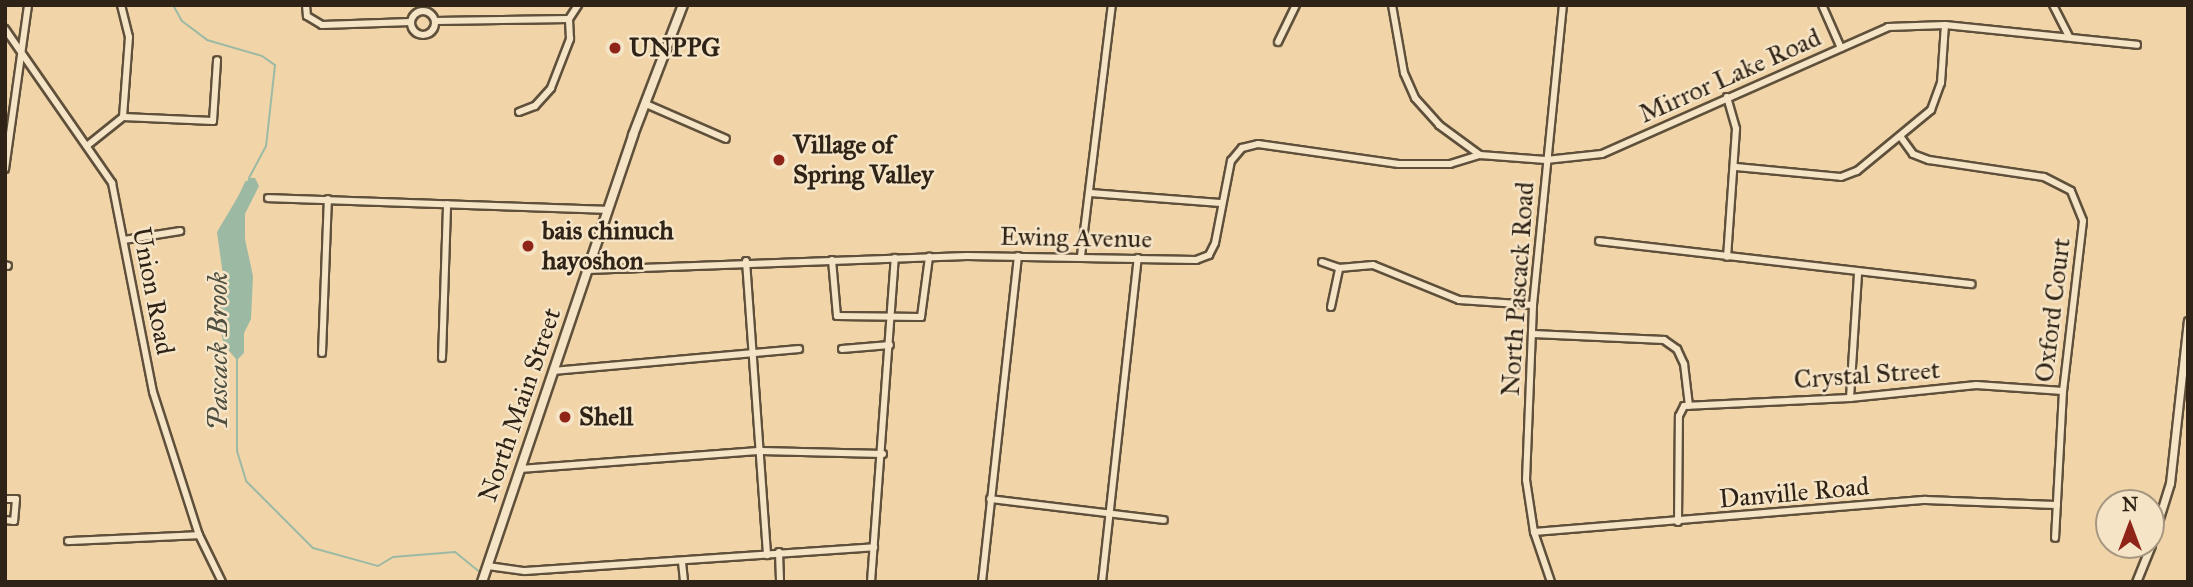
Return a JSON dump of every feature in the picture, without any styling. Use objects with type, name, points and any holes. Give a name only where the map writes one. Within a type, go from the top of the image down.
[{"type":"main road","name":"North Main Street","points":[[482,582],[587,270],[683,5]]},
{"type":"street","points":[[5,169],[24,57],[28,5]]},
{"type":"street","points":[[121,5],[128,45],[123,117]]},
{"type":"street","points":[[306,5],[307,16],[322,25],[411,22],[422,8],[430,13],[435,21]]},
{"type":"street","points":[[519,112],[535,106],[551,88],[570,39],[569,19],[578,5]]},
{"type":"street","points":[[1081,256],[1112,5]]},
{"type":"street","points":[[1278,41],[1296,5]]},
{"type":"street","points":[[1392,5],[1396,48],[1415,98],[1439,125],[1480,155]]},
{"type":"street","points":[[1546,160],[1563,5]]},
{"type":"street","points":[[1822,5],[1841,48]]},
{"type":"street","points":[[2053,5],[2069,37]]},
{"type":"street","points":[[435,21],[569,19]]},
{"type":"street","points":[[411,22],[415,32],[426,35],[435,21]]},
{"type":"street","points":[[1736,167],[1841,177],[1857,171],[1931,110],[1941,83],[1945,25]]},
{"type":"street","name":"Mirror Lake Road","points":[[1546,160],[1602,154],[1888,27],[1945,25],[2137,45]]},
{"type":"street","name":"Union Road","points":[[5,29],[112,183],[153,392],[199,535],[222,582]]},
{"type":"street","points":[[88,145],[123,117],[213,121],[217,60]]},
{"type":"street","points":[[1727,97],[1736,129],[1736,167],[1727,257]]},
{"type":"street","points":[[646,104],[726,139]]},
{"type":"street","name":"Oxford Court","points":[[1900,136],[1913,154],[1929,160],[2043,177],[2071,191],[2083,221],[2063,391],[2055,538]]},
{"type":"street","name":"Ewing Avenue","points":[[587,270],[746,261],[929,257],[1081,256],[1196,260],[1209,255],[1231,161],[1242,148],[1258,144],[1399,164],[1450,164],[1480,155]]},
{"type":"street","name":"North Pascack Road","points":[[1480,155],[1546,160],[1533,305],[1526,480],[1534,532],[1551,582]]},
{"type":"street","points":[[1090,193],[1221,203]]},
{"type":"street","points":[[268,198],[608,210]]},
{"type":"street","points":[[321,353],[328,199]]},
{"type":"street","points":[[442,358],[446,204]]},
{"type":"street","points":[[124,240],[180,231]]},
{"type":"street","points":[[1599,242],[1858,274],[1972,284]]},
{"type":"street","points":[[982,582],[1018,256]]},
{"type":"street","points":[[832,260],[837,316],[921,317],[929,257]]},
{"type":"street","points":[[871,582],[883,454],[895,258]]},
{"type":"street","points":[[1102,582],[1138,258]]},
{"type":"street","points":[[746,261],[767,555]]},
{"type":"street","points":[[1322,262],[1339,268],[1373,265],[1459,300],[1533,305]]},
{"type":"street","points":[[1331,307],[1339,268]]},
{"type":"street","points":[[1850,398],[1858,274]]},
{"type":"street","points":[[2165,499],[2170,483],[2188,321]]},
{"type":"street","points":[[1533,334],[1664,340],[1677,349],[1684,364],[1689,405],[1679,416],[1678,522]]},
{"type":"street","points":[[842,349],[890,345]]},
{"type":"street","points":[[553,371],[799,349]]},
{"type":"street","name":"Crystal Street","points":[[1689,405],[1850,398],[1976,385],[2063,391]]},
{"type":"street","points":[[520,469],[761,451],[883,454]]},
{"type":"street","points":[[5,499],[16,499],[14,521],[5,520]]},
{"type":"street","points":[[990,499],[1164,520]]},
{"type":"street","name":"Danville Road","points":[[1534,532],[1926,500],[2057,505]]},
{"type":"street","points":[[68,541],[199,535]]},
{"type":"street","points":[[487,569],[525,571],[874,547]]},
{"type":"street","points":[[779,552],[780,582]]},
{"type":"street","points":[[2136,582],[2145,559]]},
{"type":"street","points":[[682,562],[684,582]]},
{"type":"shaded area","points":[[249,178],[255,178],[259,186],[245,214],[245,239],[253,276],[251,319],[244,333],[244,353],[237,360],[224,345],[216,311],[225,290],[217,232]]},
{"type":"waterway","name":"Pascack Brook","points":[[173,5],[182,21],[207,40],[262,56],[275,65],[266,146],[249,178]]},
{"type":"waterway","name":"Pascack Brook","points":[[237,202],[246,182]]},
{"type":"waterway","name":"Pascack Brook","points":[[237,358],[237,451],[246,481],[313,548],[378,566],[393,557],[455,552],[481,573]]},
{"type":"place","name":"UNPPG","points":[[615,48]]},
{"type":"place","name":"Village of Spring Valley","points":[[779,160]]},
{"type":"place","name":"bais chinuch hayoshon","points":[[528,246]]},
{"type":"place","name":"Shell","points":[[565,417]]}]
